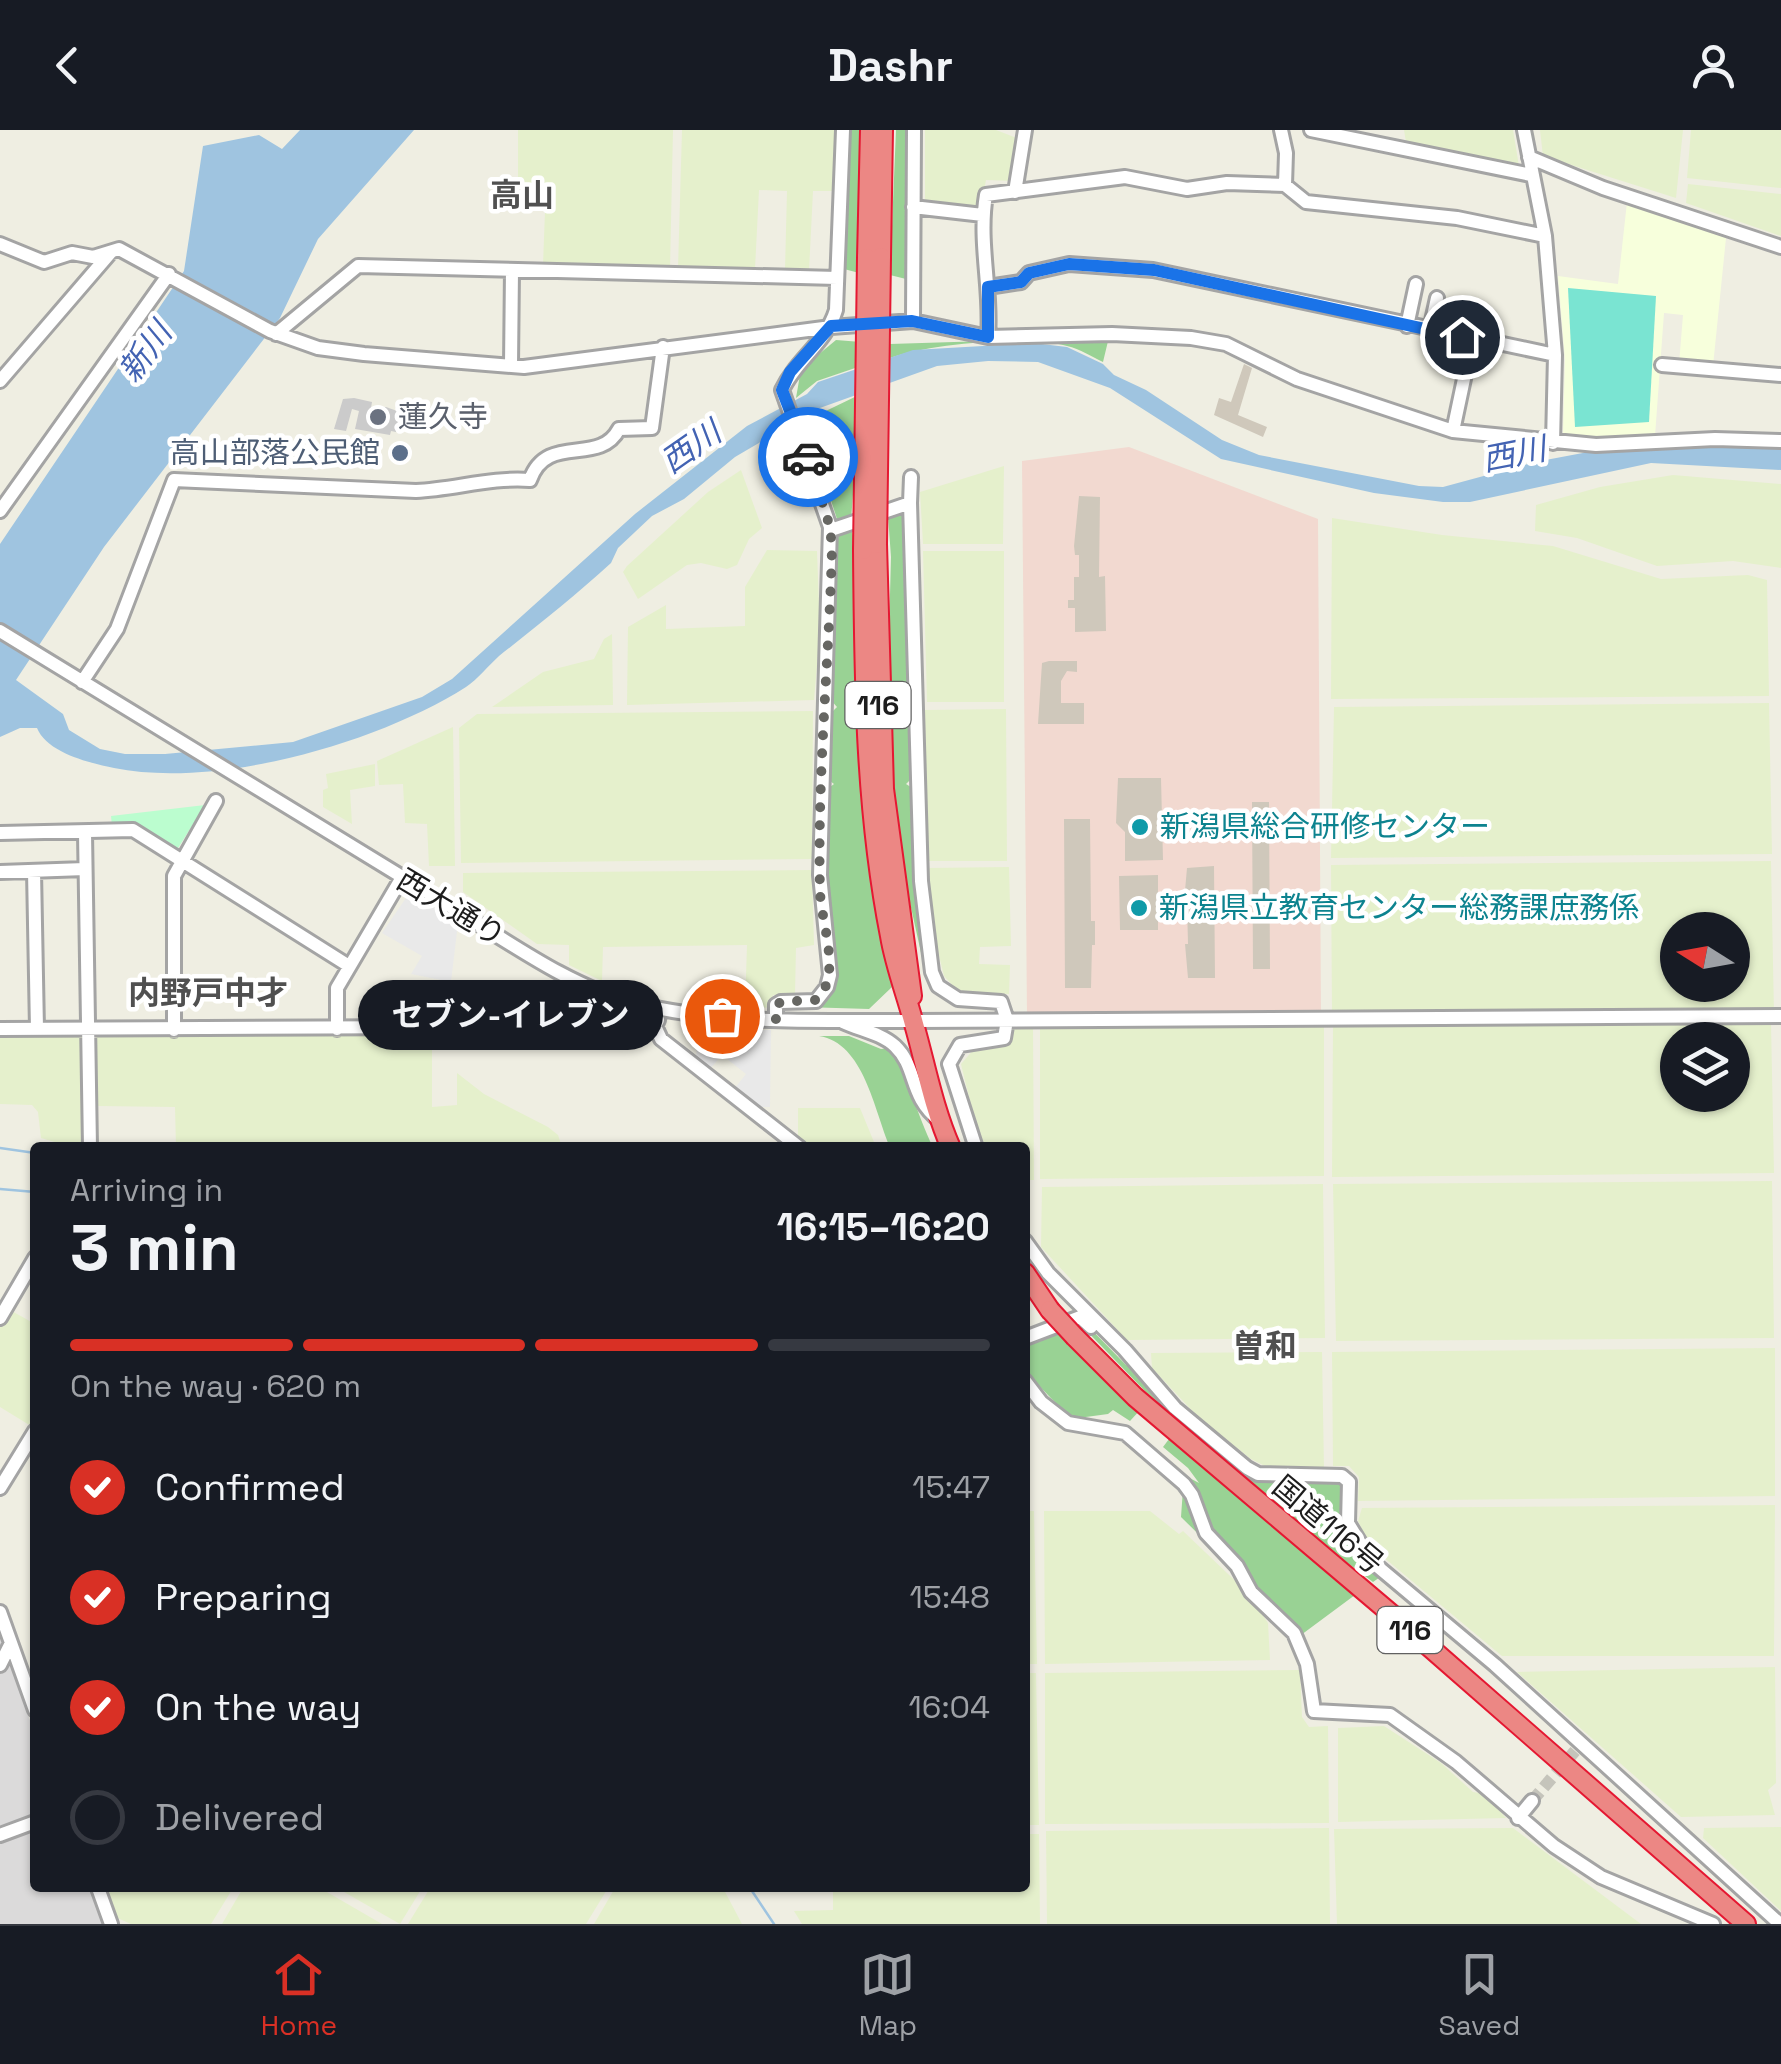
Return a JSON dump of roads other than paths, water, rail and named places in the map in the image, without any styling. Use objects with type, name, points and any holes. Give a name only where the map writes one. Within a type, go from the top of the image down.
[{"type":"highway","name":"116","points":[[870,130],[874,257],[870,547],[887,867],[914,1021],[949,1142]]},
{"type":"highway","name":"116","points":[[874,257],[884,130]]},
{"type":"highway","name":"国道116号","points":[[1030,1280],[1075,1337],[1150,1410],[1402,1623],[1746,1924]]},
{"type":"street","points":[[776,1019],[776,1005],[781,1002],[816,1000],[827,986],[830,974],[821,918],[820,864],[831,530],[782,390],[790,372],[831,326],[837,278],[843,130]]},
{"type":"street","points":[[912,321],[914,130]]},
{"type":"street","points":[[1015,192],[1024,130]]},
{"type":"street","points":[[1280,130],[1286,153],[1285,185]]},
{"type":"street","points":[[1311,130],[1531,175]]},
{"type":"street","points":[[1524,130],[1545,236],[1555,355],[1553,443]]},
{"type":"street","points":[[1529,157],[1603,188],[1781,248]]},
{"type":"street","points":[[988,337],[983,215],[986,196],[1125,176],[1187,188],[1226,183],[1285,185],[1306,202],[1457,218],[1545,236]]},
{"type":"street","points":[[913,207],[983,215]]},
{"type":"street","points":[[0,244],[44,262],[72,253],[93,257],[115,251],[168,274],[273,332],[318,348],[348,352],[541,366],[831,326],[912,321],[988,337],[1112,334],[1190,338],[1226,344],[1296,379],[1453,432],[1553,443],[1781,440]]},
{"type":"street","points":[[0,380],[115,251]]},
{"type":"street","points":[[988,287],[1021,282],[1029,273],[1069,264],[1154,270],[1555,355]]},
{"type":"street","points":[[273,332],[358,266],[837,278]]},
{"type":"street","points":[[510,366],[512,270]]},
{"type":"street","points":[[0,511],[168,274]]},
{"type":"street","points":[[1408,326],[1416,284]]},
{"type":"street","points":[[1430,330],[1437,298]]},
{"type":"street","points":[[82,682],[118,629],[174,480],[416,491],[453,489],[505,478],[530,480],[536,462],[546,456],[565,451],[578,453],[614,437],[618,428],[652,428],[664,348]]},
{"type":"street","points":[[1453,432],[1468,360]]},
{"type":"street","points":[[1662,366],[1781,375]]},
{"type":"street","points":[[911,477],[920,882],[932,972],[938,986],[958,999],[1001,1002],[1014,1020],[1004,1038],[960,1044],[949,1064],[974,1142]]},
{"type":"street","points":[[831,530],[910,503]]},
{"type":"street","name":"西大通り","points":[[0,631],[190,744],[402,879],[586,985],[630,1002],[663,1009],[776,1019],[914,1021],[1781,1016]]},
{"type":"street","points":[[174,1030],[174,876],[216,801]]},
{"type":"street","points":[[0,833],[132,830],[349,966]]},
{"type":"street","points":[[86,832],[90,1142]]},
{"type":"street","points":[[0,872],[85,869]]},
{"type":"street","points":[[34,872],[37,1028]]},
{"type":"street","points":[[337,1029],[336,988],[402,879]]},
{"type":"street","points":[[663,1009],[655,1026],[661,1039],[792,1142]]},
{"type":"street","points":[[839,1020],[880,1036],[897,1048],[918,1098],[940,1121]]},
{"type":"street","points":[[0,1029],[655,1026]]},
{"type":"street","points":[[1030,1248],[1048,1273],[1176,1408],[1247,1468],[1258,1474],[1342,1476],[1349,1482],[1348,1522],[1371,1561],[1780,1924]]},
{"type":"street","points":[[0,1318],[30,1267]]},
{"type":"street","points":[[1030,1336],[1080,1317],[1120,1355],[1125,1350]]},
{"type":"street","points":[[1030,1388],[1068,1423],[1125,1434],[1184,1484],[1206,1534],[1237,1566],[1251,1592],[1294,1633],[1307,1664],[1314,1711],[1390,1715],[1456,1762],[1518,1818],[1601,1877],[1713,1924]]},
{"type":"street","points":[[0,1488],[30,1438]]},
{"type":"street","points":[[0,1612],[30,1696]]},
{"type":"street","points":[[0,1665],[11,1643]]},
{"type":"street","points":[[1518,1818],[1532,1800]]},
{"type":"street","points":[[0,1835],[30,1824]]},
{"type":"street","points":[[99,1892],[111,1924]]},
{"type":"water","name":"新川","points":[[300,130],[414,130],[318,239],[280,318],[104,547],[16,680],[63,714],[69,730],[100,749],[125,754],[165,754],[293,742],[422,697],[452,679],[635,514],[747,426],[807,394],[818,382],[913,350],[1033,343],[1067,347],[1103,364],[1114,375],[1146,390],[1222,440],[1259,455],[1419,486],[1443,487],[1535,462],[1604,449],[1765,446],[1781,448],[1781,470],[1651,463],[1470,502],[1443,502],[1374,493],[1221,459],[1110,388],[1038,362],[937,366],[817,409],[735,457],[684,499],[652,516],[618,548],[611,563],[470,684],[388,726],[296,756],[200,772],[155,773],[93,763],[59,750],[37,728],[20,728],[0,737],[0,544],[184,271],[203,146],[259,135],[282,149]]},
{"type":"waterway","points":[[0,1148],[30,1152]]},
{"type":"waterway","points":[[0,1189],[30,1192]]},
{"type":"waterway","points":[[753,1892],[774,1924]]},
{"type":"tunnel","points":[[1532,1801],[1575,1751]]},
{"type":"place","name":"蓮久寺","points":[[378,417]]},
{"type":"place","name":"高山部落公民館","points":[[400,453]]},
{"type":"place","name":"新潟県総合研修センター","points":[[1140,827]]},
{"type":"place","name":"新潟県立教育センター総務課庶務係","points":[[1139,908]]},
{"type":"place","name":"セブン-イレブン","points":[[722,1016]]},
{"type":"district","name":"高山","points":[[522,195]]},
{"type":"district","name":"内野戸中才","points":[[208,993]]},
{"type":"district","name":"曽和","points":[[1265,1346]]},
{"type":"water label","name":"西川","points":[[691,447]]},
{"type":"water label","name":"西川","points":[[1514,454]]}]
